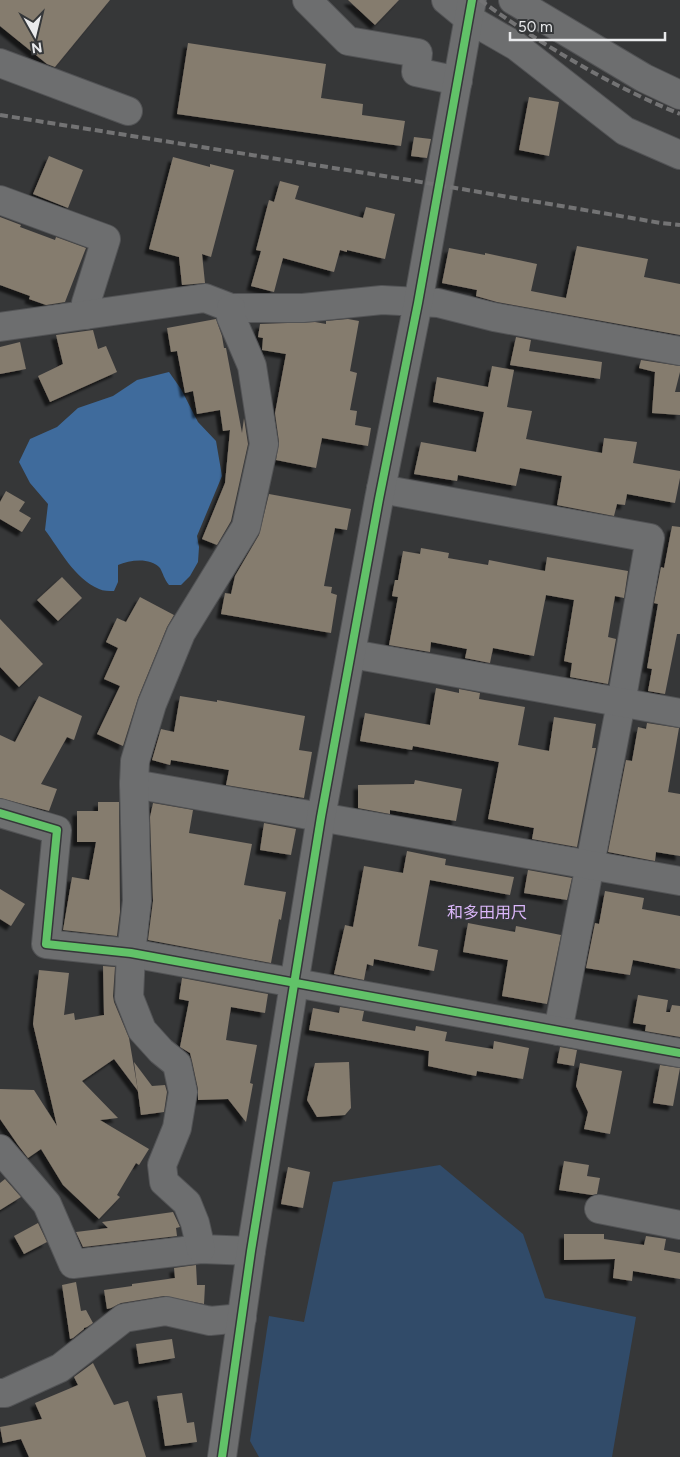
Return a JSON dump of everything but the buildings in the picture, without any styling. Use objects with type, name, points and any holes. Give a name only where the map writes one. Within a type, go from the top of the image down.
[{"type":"street","points":[[307,0],[348,41],[418,53],[416,72],[458,81]]},
{"type":"street","points":[[446,0],[471,10],[625,131],[680,155]]},
{"type":"street","points":[[513,0],[644,78],[680,95]]},
{"type":"street","points":[[222,1457],[251,1251],[321,817],[471,10]]},
{"type":"street","points":[[0,63],[128,111]]},
{"type":"street","points":[[0,200],[106,239],[86,302],[85,315]]},
{"type":"street","points":[[0,327],[205,298],[231,308],[303,308],[382,300],[438,303],[494,317],[680,351]]},
{"type":"street","points":[[202,1249],[187,1203],[164,1182],[162,1165],[177,1128],[183,1092],[177,1064],[160,1051],[142,1030],[129,996],[131,953],[137,901],[134,784],[135,761],[152,704],[180,633],[246,527],[264,444],[252,366],[231,317],[231,308]]},
{"type":"street","points":[[381,489],[650,538],[621,703],[558,1031]]},
{"type":"street","points":[[352,654],[680,713]]},
{"type":"street","points":[[134,784],[590,864],[680,882]]},
{"type":"street","points":[[0,813],[57,830],[46,944],[131,953],[680,1053]]},
{"type":"street","points":[[0,1149],[47,1204],[74,1264],[202,1249],[251,1251]]},
{"type":"street","points":[[599,1208],[680,1225]]},
{"type":"street","points":[[0,1393],[5,1393],[60,1368],[124,1318],[166,1311],[210,1321],[242,1318]]},
{"type":"shaded area","points":[[169,372],[181,389],[198,422],[216,441],[222,476],[197,536],[199,547],[198,562],[190,576],[181,585],[169,585],[160,568],[151,562],[140,560],[123,563],[118,565],[118,582],[114,591],[101,590],[90,584],[75,571],[45,530],[48,504],[30,483],[19,462],[30,439],[57,427],[78,408],[113,396],[137,380]]},
{"type":"shaded area","points":[[440,1165],[523,1234],[545,1298],[636,1317],[612,1457],[259,1457],[250,1441],[269,1316],[304,1322],[333,1182]]},
{"type":"railway","points":[[480,0],[527,33],[577,63],[654,103],[680,114]]},
{"type":"railway","points":[[0,115],[680,225]]},
{"type":"cycle path","points":[[222,1457],[251,1251],[321,817],[379,499],[418,303],[472,0]]},
{"type":"cycle path","points":[[0,813],[57,830],[46,944],[131,953],[680,1053]]},
{"type":"district","name":"和多田用尺","points":[[487,912]]}]
